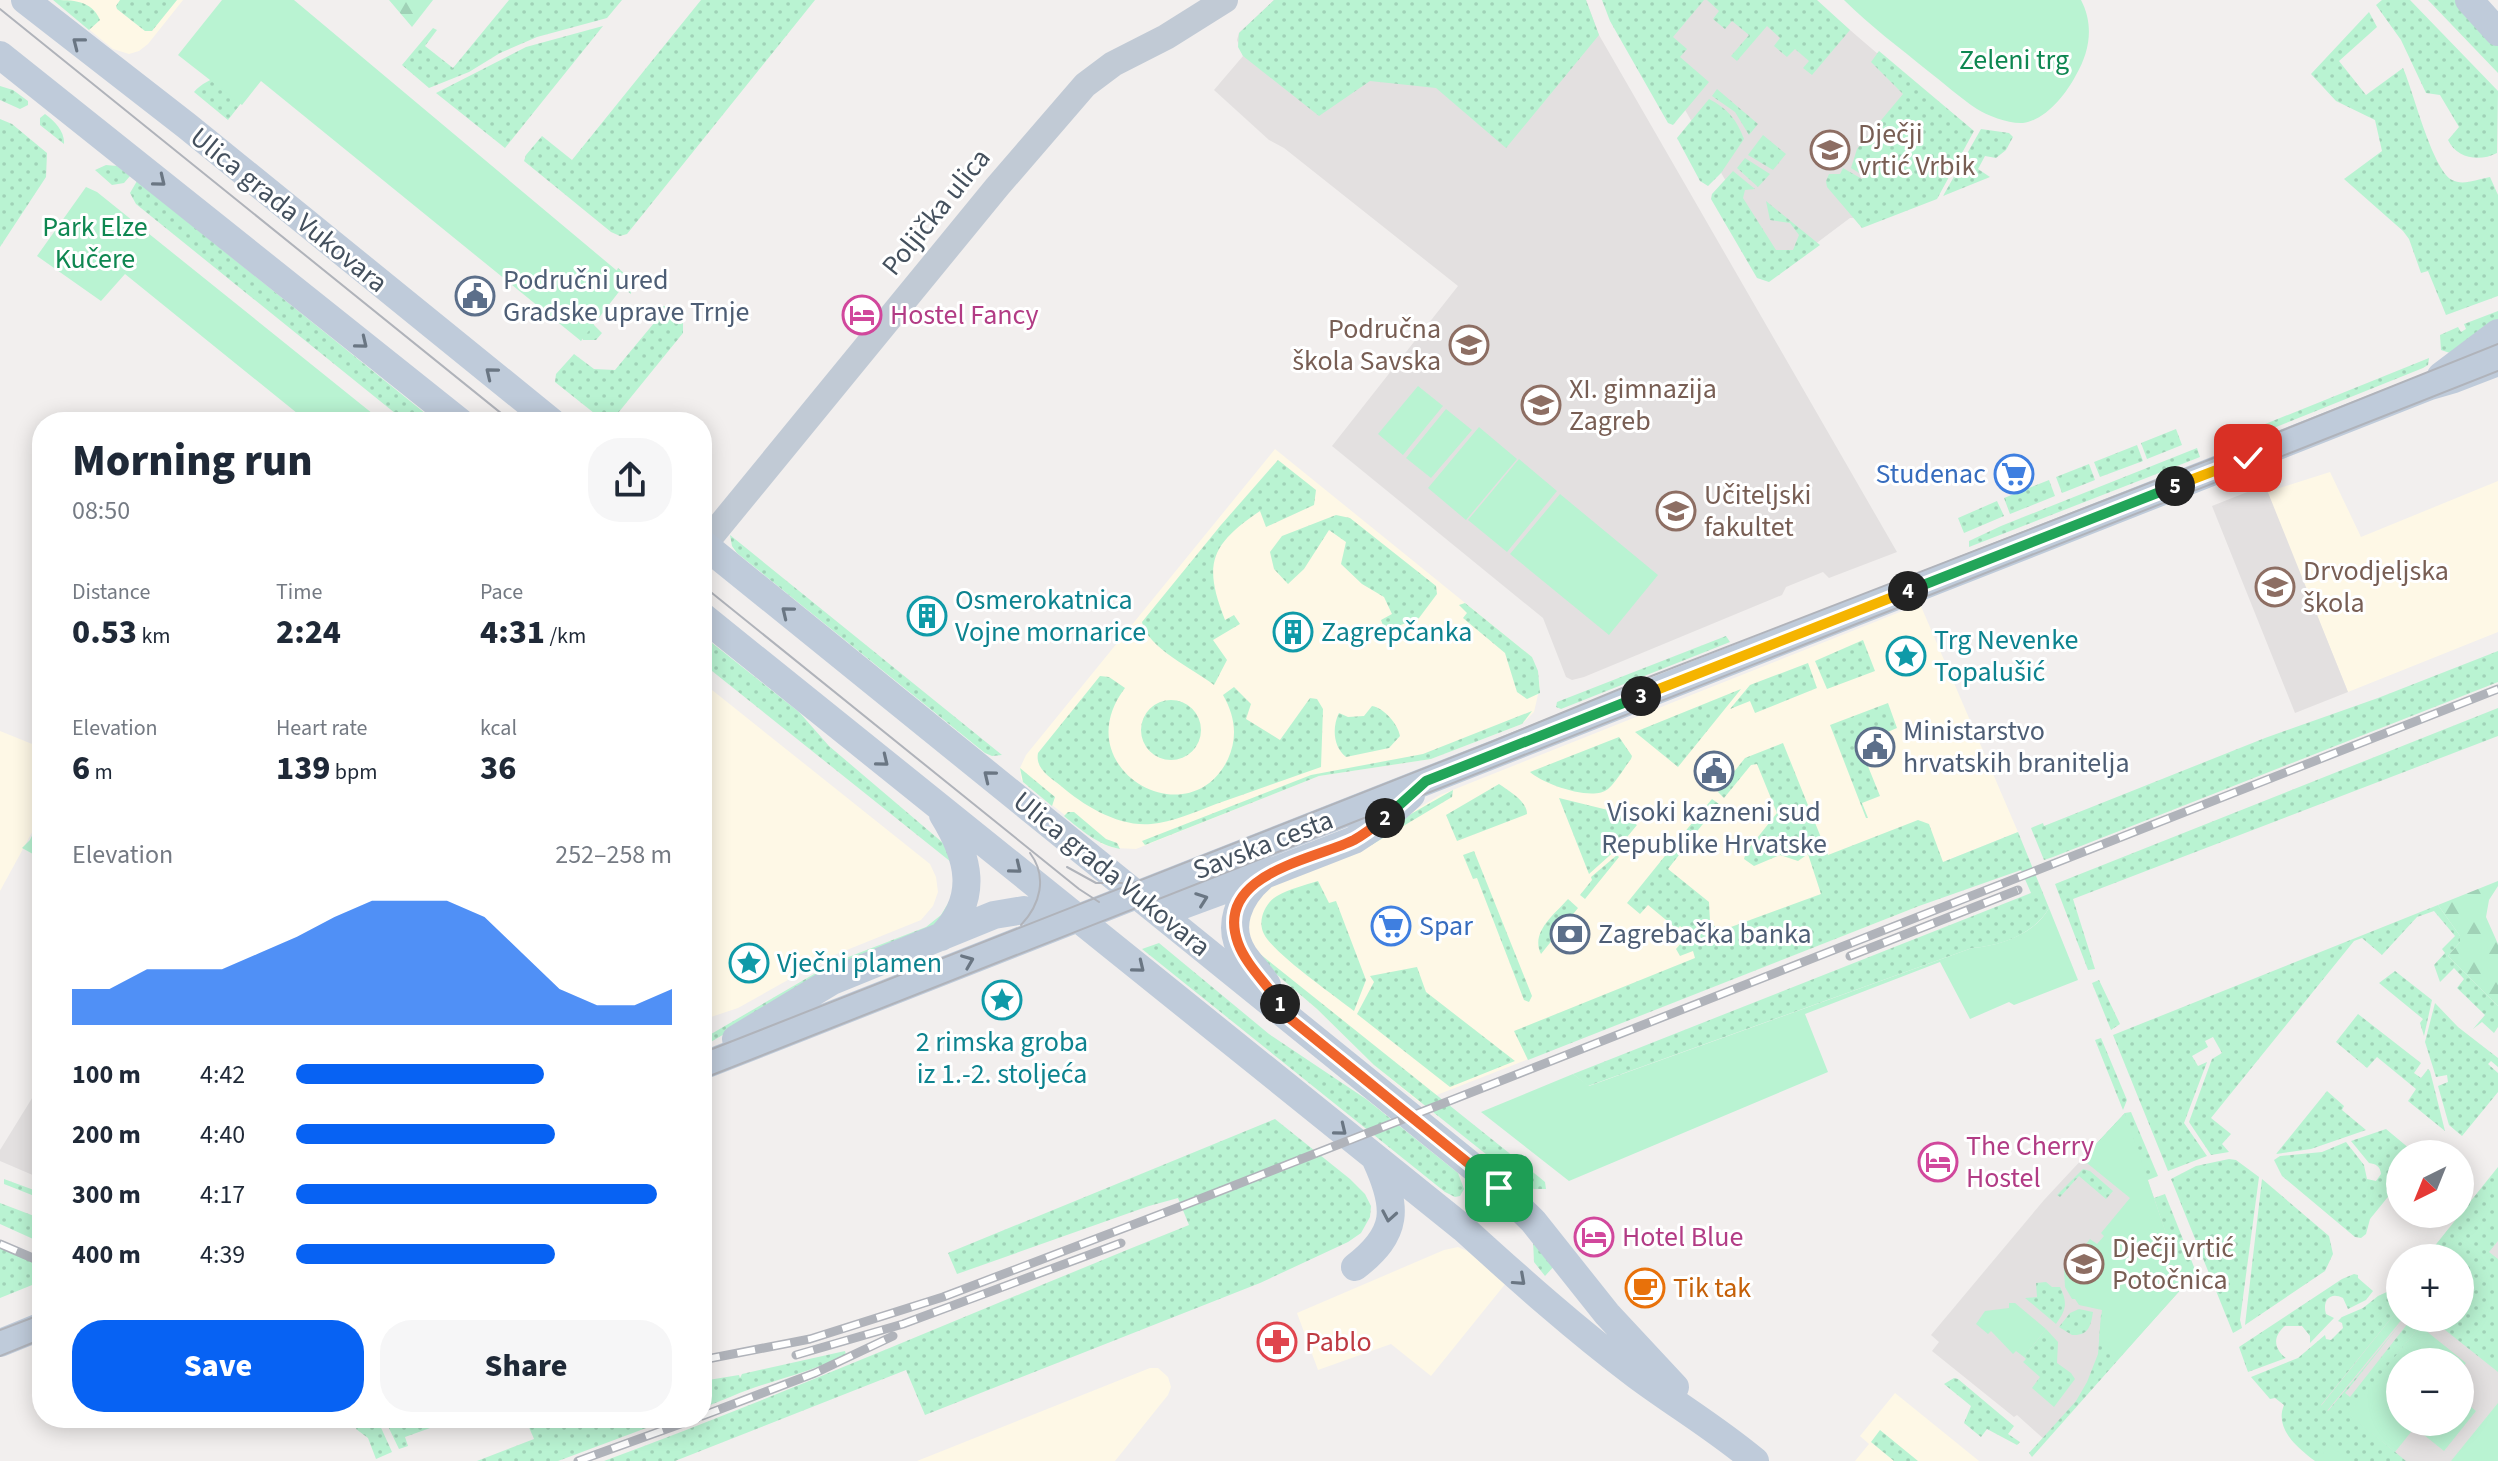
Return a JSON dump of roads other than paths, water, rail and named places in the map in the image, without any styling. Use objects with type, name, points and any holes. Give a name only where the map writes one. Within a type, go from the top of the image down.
[{"type":"main road","name":"Ulica grada Vukovara","points":[[25,0],[187,126],[540,412]]},
{"type":"main road","points":[[2469,0],[2498,32]]},
{"type":"main road","points":[[2487,0],[2498,11]]},
{"type":"main road","name":"Ulica grada Vukovara","points":[[0,55],[447,412]]},
{"type":"main road","name":"Savska cesta","points":[[2430,386],[2498,333]]},
{"type":"main road","name":"Savska cesta","points":[[712,1062],[2430,386],[2498,362]]},
{"type":"main road","name":"Ulica grada Vukovara","points":[[712,551],[1460,1155],[1521,1209],[1549,1239],[1627,1337],[1709,1424]]},
{"type":"main road","name":"Ulica grada Vukovara","points":[[712,624],[1463,1228],[1537,1296],[1637,1376],[1709,1424],[1755,1461]]},
{"type":"main road","points":[[1137,895],[1180,906],[1354,840],[1381,822],[1426,781]]},
{"type":"main road","points":[[933,801],[962,855],[968,886],[955,921],[940,938]]},
{"type":"main road","points":[[1264,875],[1247,891],[1237,910],[1236,938],[1244,956],[1287,1016]]},
{"type":"main road","name":"Savska cesta","points":[[712,1059],[734,1041],[821,986],[994,915],[1011,911],[1039,911],[1078,918]]},
{"type":"main road","points":[[1355,1267],[1378,1247],[1389,1226],[1389,1192],[1374,1156]]},
{"type":"main road","points":[[0,1343],[32,1330]]},
{"type":"street","name":"Poljička ulica","points":[[712,533],[1085,85],[1113,64],[1166,37],[1225,0]]},
{"type":"tram line","points":[[0,9],[500,412]]},
{"type":"tram line","points":[[712,1049],[2498,344]]},
{"type":"tram line","points":[[712,1075],[2498,371]]},
{"type":"tram line","points":[[712,593],[1099,902]]},
{"type":"tram line","points":[[1021,925],[1033,909],[1039,890],[1039,872],[1030,853]]},
{"type":"tram line","points":[[1067,867],[1096,883],[1122,883]]},
{"type":"tram line","points":[[0,1330],[32,1318]]},
{"type":"tram line","points":[[0,1356],[32,1343]]},
{"type":"railway","points":[[712,1358],[810,1339],[943,1297],[2498,689]]},
{"type":"railway","points":[[1850,956],[2018,890]]},
{"type":"railway","points":[[796,1355],[903,1324],[1121,1243]]},
{"type":"railway","points":[[0,1244],[32,1258]]},
{"type":"railway","points":[[712,1412],[815,1373],[893,1336]]},
{"type":"railway","points":[[578,1461],[669,1428]]},
{"type":"place","name":"Dječji vrtić Vrbik","points":[[1830,150]]},
{"type":"place","name":"Područni ured Gradske uprave Trnje","points":[[475,296]]},
{"type":"place","name":"Hostel Fancy","points":[[862,315]]},
{"type":"place","name":"Područna škola Savska","points":[[1469,345]]},
{"type":"place","name":"XI. gimnazija Zagreb","points":[[1541,405]]},
{"type":"place","name":"Studenac","points":[[2014,474]]},
{"type":"place","name":"Učiteljski fakultet","points":[[1676,511]]},
{"type":"place","name":"Drvodjeljska škola","points":[[2275,587]]},
{"type":"place","name":"Osmerokatnica Vojne mornarice","points":[[927,616]]},
{"type":"place","name":"Zagrepčanka","points":[[1293,632]]},
{"type":"place","name":"Trg Nevenke Topalušić","points":[[1906,656]]},
{"type":"place","name":"Ministarstvo hrvatskih branitelja","points":[[1875,747]]},
{"type":"place","name":"Visoki kazneni sud Republike Hrvatske","points":[[1714,771]]},
{"type":"place","name":"Spar","points":[[1391,926]]},
{"type":"place","name":"Zagrebačka banka","points":[[1570,934]]},
{"type":"place","name":"Vječni plamen","points":[[749,963]]},
{"type":"place","name":"2 rimska groba iz 1.-2. stoljeća","points":[[1002,1000]]},
{"type":"place","name":"The Cherry Hostel","points":[[1938,1162]]},
{"type":"place","name":"Hotel Blue","points":[[1594,1237]]},
{"type":"place","name":"Dječji vrtić Potočnica","points":[[2084,1264]]},
{"type":"place","name":"Tik tak","points":[[1645,1288]]},
{"type":"place","name":"Pablo","points":[[1277,1342]]},
{"type":"park label","name":"Zeleni trg","points":[[2014,60]]},
{"type":"park label","name":"Park Elze Kučere","points":[[95,243]]}]
